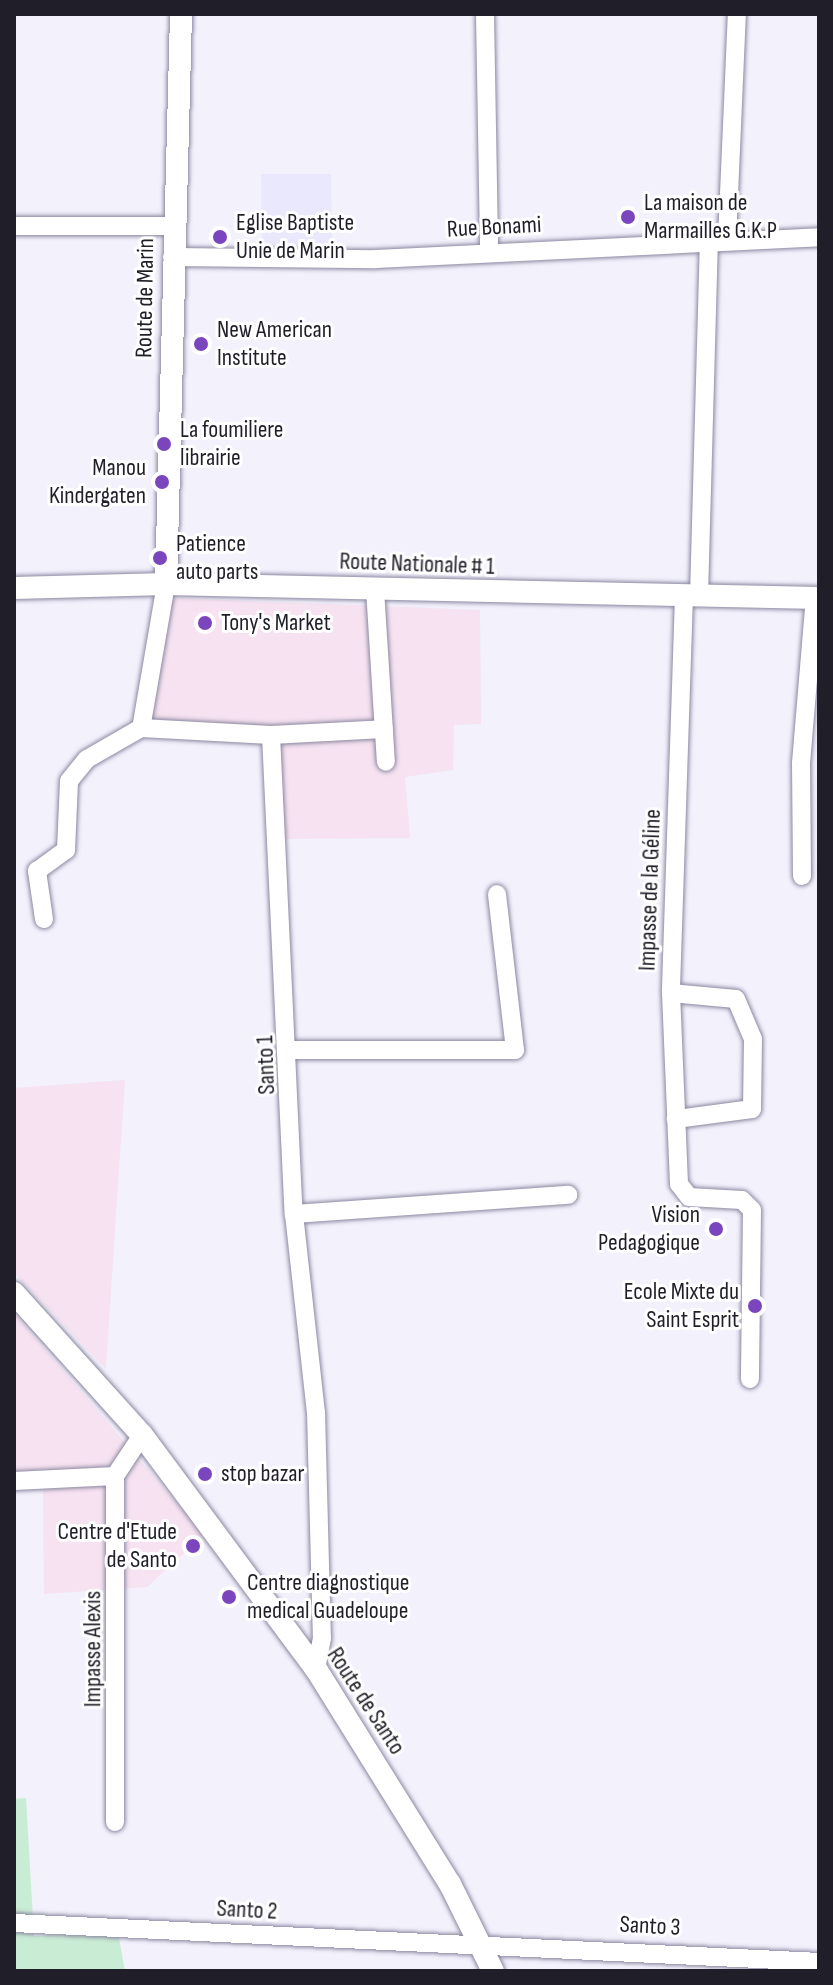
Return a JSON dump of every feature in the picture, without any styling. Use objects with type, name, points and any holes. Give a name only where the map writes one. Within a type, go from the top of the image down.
[{"type":"main road","name":"Route de Marin","points":[[166,584],[172,257],[181,14]]},
{"type":"main road","name":"Route Nationale # 1","points":[[14,588],[166,584],[817,598]]},
{"type":"main road","name":"Route de Santo","points":[[14,1293],[142,1435],[316,1669],[450,1884],[493,1971]]},
{"type":"street","points":[[485,14],[489,251]]},
{"type":"street","name":"Impasse de la Géline","points":[[737,14],[692,596],[671,993],[679,1184],[689,1197],[742,1200],[752,1210],[750,1379]]},
{"type":"street","points":[[14,226],[173,226]]},
{"type":"street","name":"Rue Bonami","points":[[172,257],[376,259],[819,237]]},
{"type":"street","points":[[141,728],[166,584]]},
{"type":"street","points":[[375,589],[386,762]]},
{"type":"street","points":[[802,876],[801,763],[817,598]]},
{"type":"street","points":[[44,919],[37,871],[66,850],[69,781],[87,759],[141,728],[271,735],[384,729]]},
{"type":"street","name":"Santo 1","points":[[271,735],[291,1050],[294,1214],[316,1412],[322,1638],[316,1669]]},
{"type":"street","points":[[291,1050],[515,1050],[497,894]]},
{"type":"street","points":[[671,993],[736,999],[753,1039],[748,1114],[676,1119]]},
{"type":"street","points":[[294,1214],[568,1195]]},
{"type":"street","points":[[14,1481],[115,1476],[142,1435]]},
{"type":"street","name":"Impasse Alexis","points":[[115,1476],[115,1822]]},
{"type":"street","name":"Santo 2","points":[[14,1923],[478,1942]]},
{"type":"street","name":"Santo 3","points":[[478,1942],[819,1962]]},
{"type":"shaded area","points":[[261,174],[331,174],[332,248],[262,248]]},
{"type":"shaded area","points":[[172,598],[480,610],[481,724],[454,725],[453,770],[405,777],[410,838],[280,839],[273,733],[142,726]]},
{"type":"shaded area","points":[[125,1080],[106,1369],[14,1273],[14,1088]]},
{"type":"shaded area","points":[[14,1313],[204,1535],[147,1587],[44,1594],[43,1486],[14,1475]]},
{"type":"green space","points":[[26,1798],[34,1936],[118,1933],[125,1971],[14,1971],[14,1799]]},
{"type":"place","name":"La maison de Marmailles G.K.P","points":[[628,217]]},
{"type":"place","name":"Eglise Baptiste Unie de Marin","points":[[220,237]]},
{"type":"place","name":"New American Institute","points":[[201,344]]},
{"type":"place","name":"La foumiliere librairie","points":[[164,444]]},
{"type":"place","name":"Manou Kindergaten","points":[[162,482]]},
{"type":"place","name":"Patience auto parts","points":[[160,558]]},
{"type":"place","name":"Tony's Market","points":[[205,623]]},
{"type":"place","name":"Vision Pedagogique","points":[[716,1229]]},
{"type":"place","name":"Ecole Mixte du Saint Esprit","points":[[755,1306]]},
{"type":"place","name":"stop bazar","points":[[205,1474]]},
{"type":"place","name":"Centre d'Etude de Santo","points":[[193,1546]]},
{"type":"place","name":"Centre diagnostique medical Guadeloupe","points":[[229,1597]]}]
